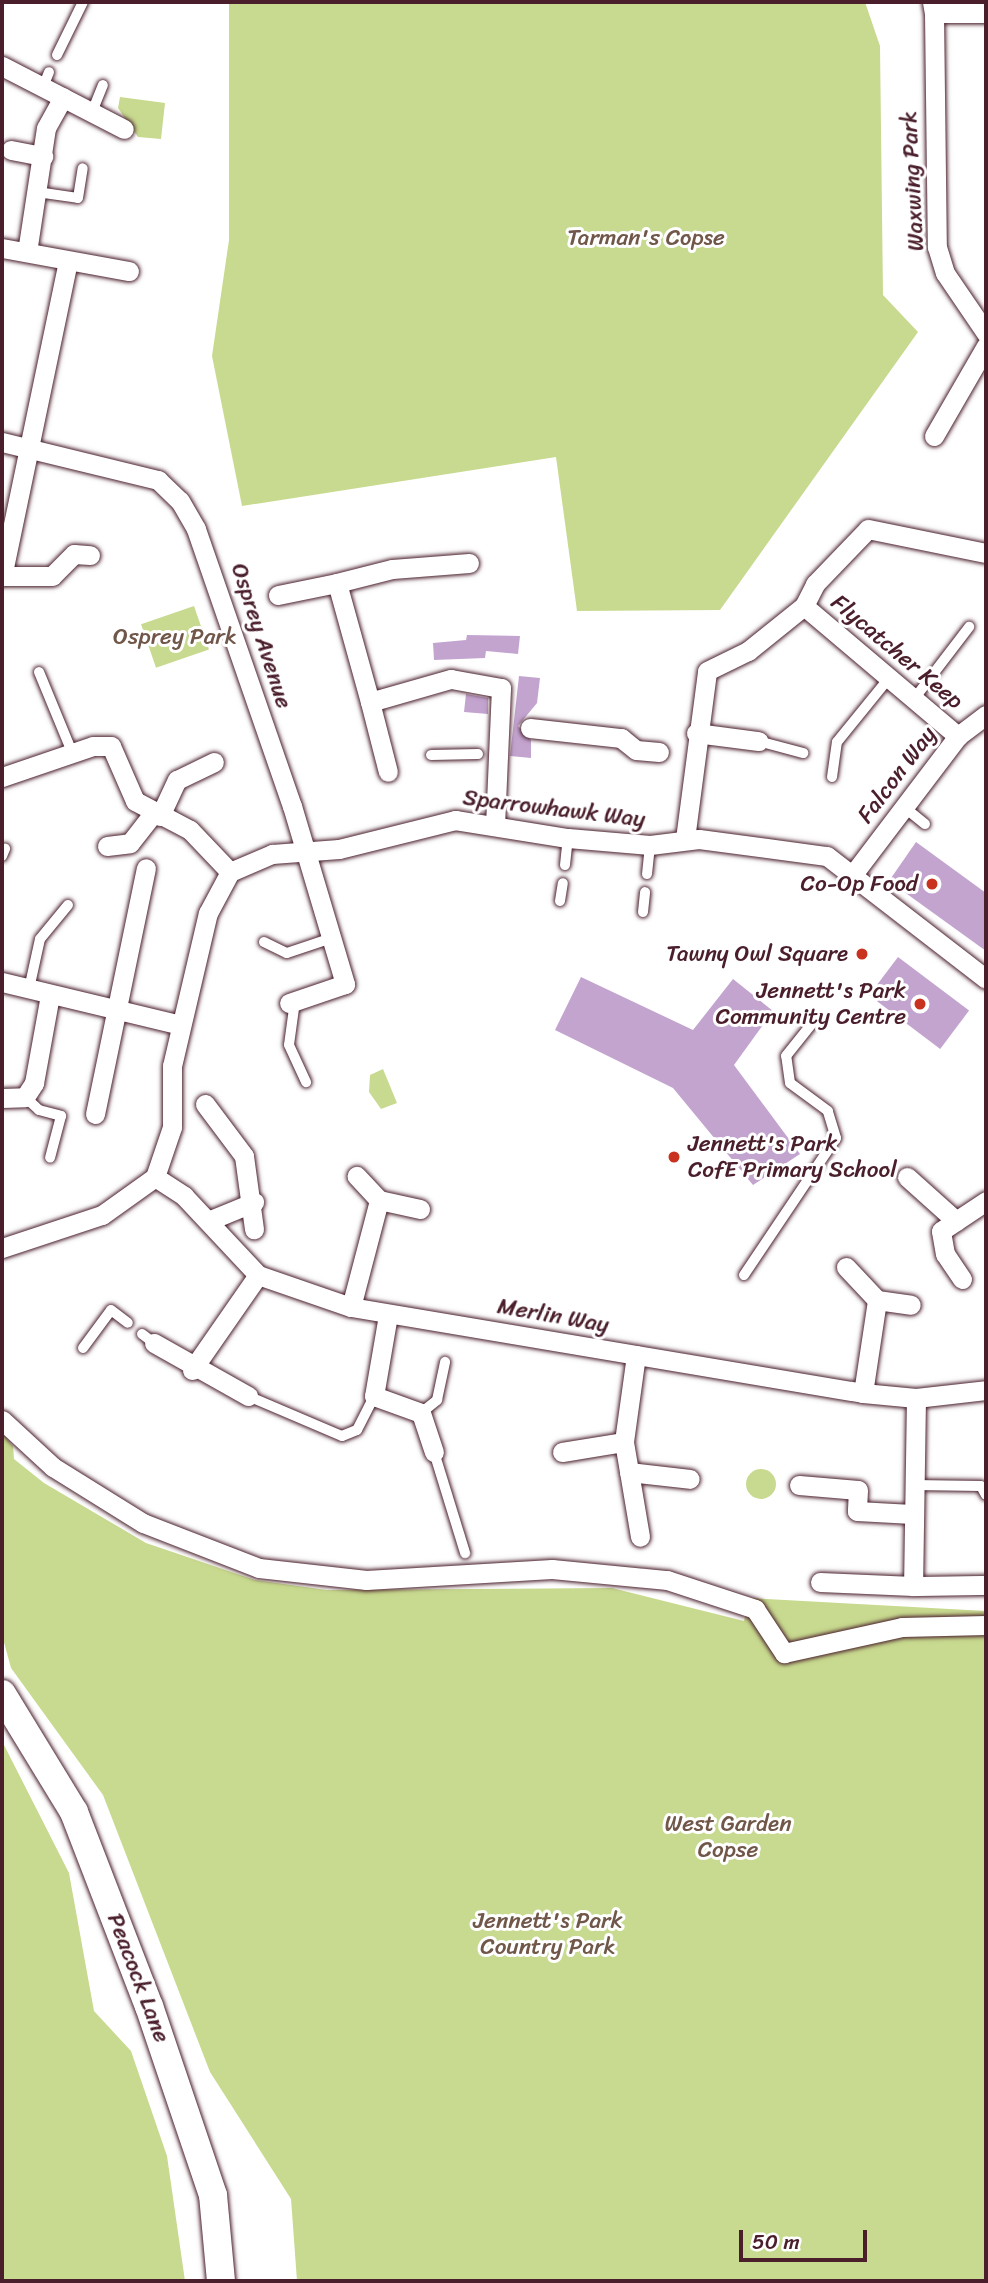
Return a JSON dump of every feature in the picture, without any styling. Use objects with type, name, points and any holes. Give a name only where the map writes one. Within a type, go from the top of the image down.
[{"type":"street","name":"Waxwing Park","points":[[986,13],[933,7],[937,247],[945,273],[986,333]]},
{"type":"street","points":[[2,65],[46,79],[62,97],[124,129]]},
{"type":"street","points":[[27,252],[46,128],[62,97]]},
{"type":"street","points":[[11,150],[43,156]]},
{"type":"street","points":[[2,247],[129,271]]},
{"type":"street","points":[[68,261],[30,448],[8,520],[2,576],[52,576],[74,554],[90,555]]},
{"type":"street","points":[[934,436],[986,346]]},
{"type":"street","name":"Osprey Avenue","points":[[2,442],[143,474],[180,501],[210,560],[345,984],[292,1002]]},
{"type":"street","points":[[685,839],[696,733],[707,671],[748,651],[804,606],[815,584],[868,529],[986,553]]},
{"type":"street","points":[[278,595],[392,569],[469,563]]},
{"type":"street","points":[[337,583],[388,772]]},
{"type":"street","name":"Flycatcher Keep","points":[[804,606],[958,736]]},
{"type":"street","points":[[370,702],[451,679],[495,684],[504,696],[515,726]]},
{"type":"street","name":"Falcon Way","points":[[854,873],[958,736],[986,715]]},
{"type":"street","points":[[515,726],[621,738],[636,750],[659,752]]},
{"type":"street","points":[[495,825],[488,755],[515,726]]},
{"type":"street","points":[[696,733],[758,741]]},
{"type":"street","points":[[3,774],[72,752],[111,746],[129,793],[157,815],[190,830],[230,872],[208,913],[172,1066],[172,1127],[155,1177],[102,1215],[3,1249]]},
{"type":"street","points":[[107,846],[130,843],[157,815],[177,780],[214,762]]},
{"type":"street","name":"Sparrowhawk Way","points":[[230,872],[272,854],[302,853],[438,822],[495,825],[568,838],[650,845],[685,839],[827,856],[854,873],[986,979]]},
{"type":"street","points":[[95,1114],[146,868]]},
{"type":"street","points":[[2,982],[181,1025]]},
{"type":"street","points":[[2,1098],[25,1097],[34,1083],[50,995]]},
{"type":"street","points":[[205,1104],[244,1156],[254,1202],[254,1229]]},
{"type":"street","points":[[357,1176],[379,1200],[420,1209]]},
{"type":"street","name":"Merlin Way","points":[[155,1177],[208,1221],[258,1275],[351,1307],[863,1392],[916,1398],[986,1390]]},
{"type":"street","points":[[908,1177],[956,1221]]},
{"type":"street","points":[[351,1307],[379,1200]]},
{"type":"street","points":[[208,1221],[254,1202]]},
{"type":"street","points":[[962,1279],[945,1254],[941,1231],[985,1204]]},
{"type":"street","points":[[846,1268],[877,1300],[911,1305]]},
{"type":"street","points":[[192,1370],[258,1275]]},
{"type":"street","points":[[863,1392],[877,1300]]},
{"type":"street","points":[[388,1315],[374,1396],[421,1413],[434,1452]]},
{"type":"street","points":[[148,1338],[192,1370],[248,1396]]},
{"type":"street","points":[[636,1355],[624,1442],[640,1537]]},
{"type":"street","points":[[912,1578],[916,1398]]},
{"type":"street","points":[[2,1420],[53,1467],[143,1523],[239,1563],[326,1578],[430,1577],[552,1569],[667,1580],[755,1609],[784,1653],[902,1627],[986,1625]]},
{"type":"street","points":[[562,1452],[624,1442]]},
{"type":"street","points":[[629,1472],[690,1479]]},
{"type":"street","points":[[799,1485],[858,1490],[857,1511],[912,1514]]},
{"type":"street","points":[[820,1582],[912,1578],[986,1585]]},
{"type":"street","name":"Peacock Lane","points":[[2,1694],[74,1812],[154,2020],[214,2195],[221,2281]]},
{"type":"lane","points":[[57,55],[83,2]]},
{"type":"lane","points":[[92,112],[103,85]]},
{"type":"lane","points":[[37,192],[78,198],[83,168]]},
{"type":"lane","points":[[914,699],[968,627]]},
{"type":"lane","points":[[39,672],[72,752]]},
{"type":"lane","points":[[832,777],[837,742],[888,678]]},
{"type":"lane","points":[[758,741],[803,753]]},
{"type":"lane","points":[[432,755],[488,755]]},
{"type":"lane","points":[[904,807],[925,824]]},
{"type":"lane","points":[[565,865],[568,838]]},
{"type":"lane","points":[[647,874],[650,845]]},
{"type":"lane","points":[[560,901],[563,883]]},
{"type":"lane","points":[[643,912],[645,892]]},
{"type":"lane","points":[[29,990],[40,939],[68,905]]},
{"type":"lane","points":[[264,942],[287,953],[329,939]]},
{"type":"lane","points":[[292,1002],[289,1045],[306,1082]]},
{"type":"lane","points":[[744,1275],[836,1139],[828,1111],[790,1083],[786,1056],[814,1021]]},
{"type":"lane","points":[[25,1097],[39,1110],[61,1116],[50,1158]]},
{"type":"lane","points":[[83,1348],[111,1310],[128,1323]]},
{"type":"lane","points":[[421,1413],[437,1400],[445,1362]]},
{"type":"lane","points":[[248,1396],[342,1436],[357,1430],[374,1396]]},
{"type":"lane","points":[[434,1452],[465,1553]]},
{"type":"lane","points":[[914,1485],[981,1486],[986,1495]]},
{"type":"green space","name":"Tarman's Copse","points":[[229,2],[865,2],[880,46],[883,295],[918,332],[720,610],[577,611],[556,457],[242,506],[212,356],[229,240]]},
{"type":"green space","points":[[120,97],[165,103],[161,139],[138,137],[118,108]]},
{"type":"green space","name":"Osprey Park","points":[[194,606],[209,649],[156,668],[141,624]]},
{"type":"green space","points":[[383,1069],[397,1103],[381,1109],[369,1092],[370,1075]]},
{"type":"green space","name":"Jennett's Park Country Park","points":[[2,1433],[13,1446],[14,1459],[44,1483],[146,1543],[255,1580],[327,1590],[612,1588],[744,1621],[749,1598],[986,1611],[986,2281],[297,2281],[291,2199],[210,2072],[103,1795],[11,1668],[2,1635]]},
{"type":"green space","points":[[761,1469],[771,1474],[776,1484],[771,1494],[761,1499],[751,1494],[746,1484],[751,1474]]},
{"type":"green space","points":[[2,1741],[69,1873],[94,2011],[131,2051],[167,2156],[185,2281],[2,2281]]},
{"type":"building","points":[[467,635],[520,636],[518,654],[486,651],[485,658],[434,660],[433,643],[466,640]]},
{"type":"building","points":[[519,676],[540,678],[537,703],[518,726],[531,740],[531,758],[510,756]]},
{"type":"building","points":[[466,694],[488,698],[488,714],[464,712]]},
{"type":"building","points":[[916,842],[986,893],[986,951],[889,881]]},
{"type":"building","name":"Jennett's Park Community Centre","points":[[898,957],[969,1011],[940,1049],[869,995]]},
{"type":"building","points":[[581,977],[693,1030],[733,979],[773,1011],[734,1065],[800,1154],[753,1185],[673,1088],[555,1030]]},
{"type":"place","name":"Co-Op Food","points":[[932,884]]},
{"type":"place","name":"Tawny Owl Square","points":[[862,954]]},
{"type":"place","name":"Jennett's Park Community Centre","points":[[920,1004]]},
{"type":"place","name":"Jennett's Park CofE Primary School","points":[[674,1157]]},
{"type":"park label","name":"West Garden Copse","points":[[728,1837]]}]
